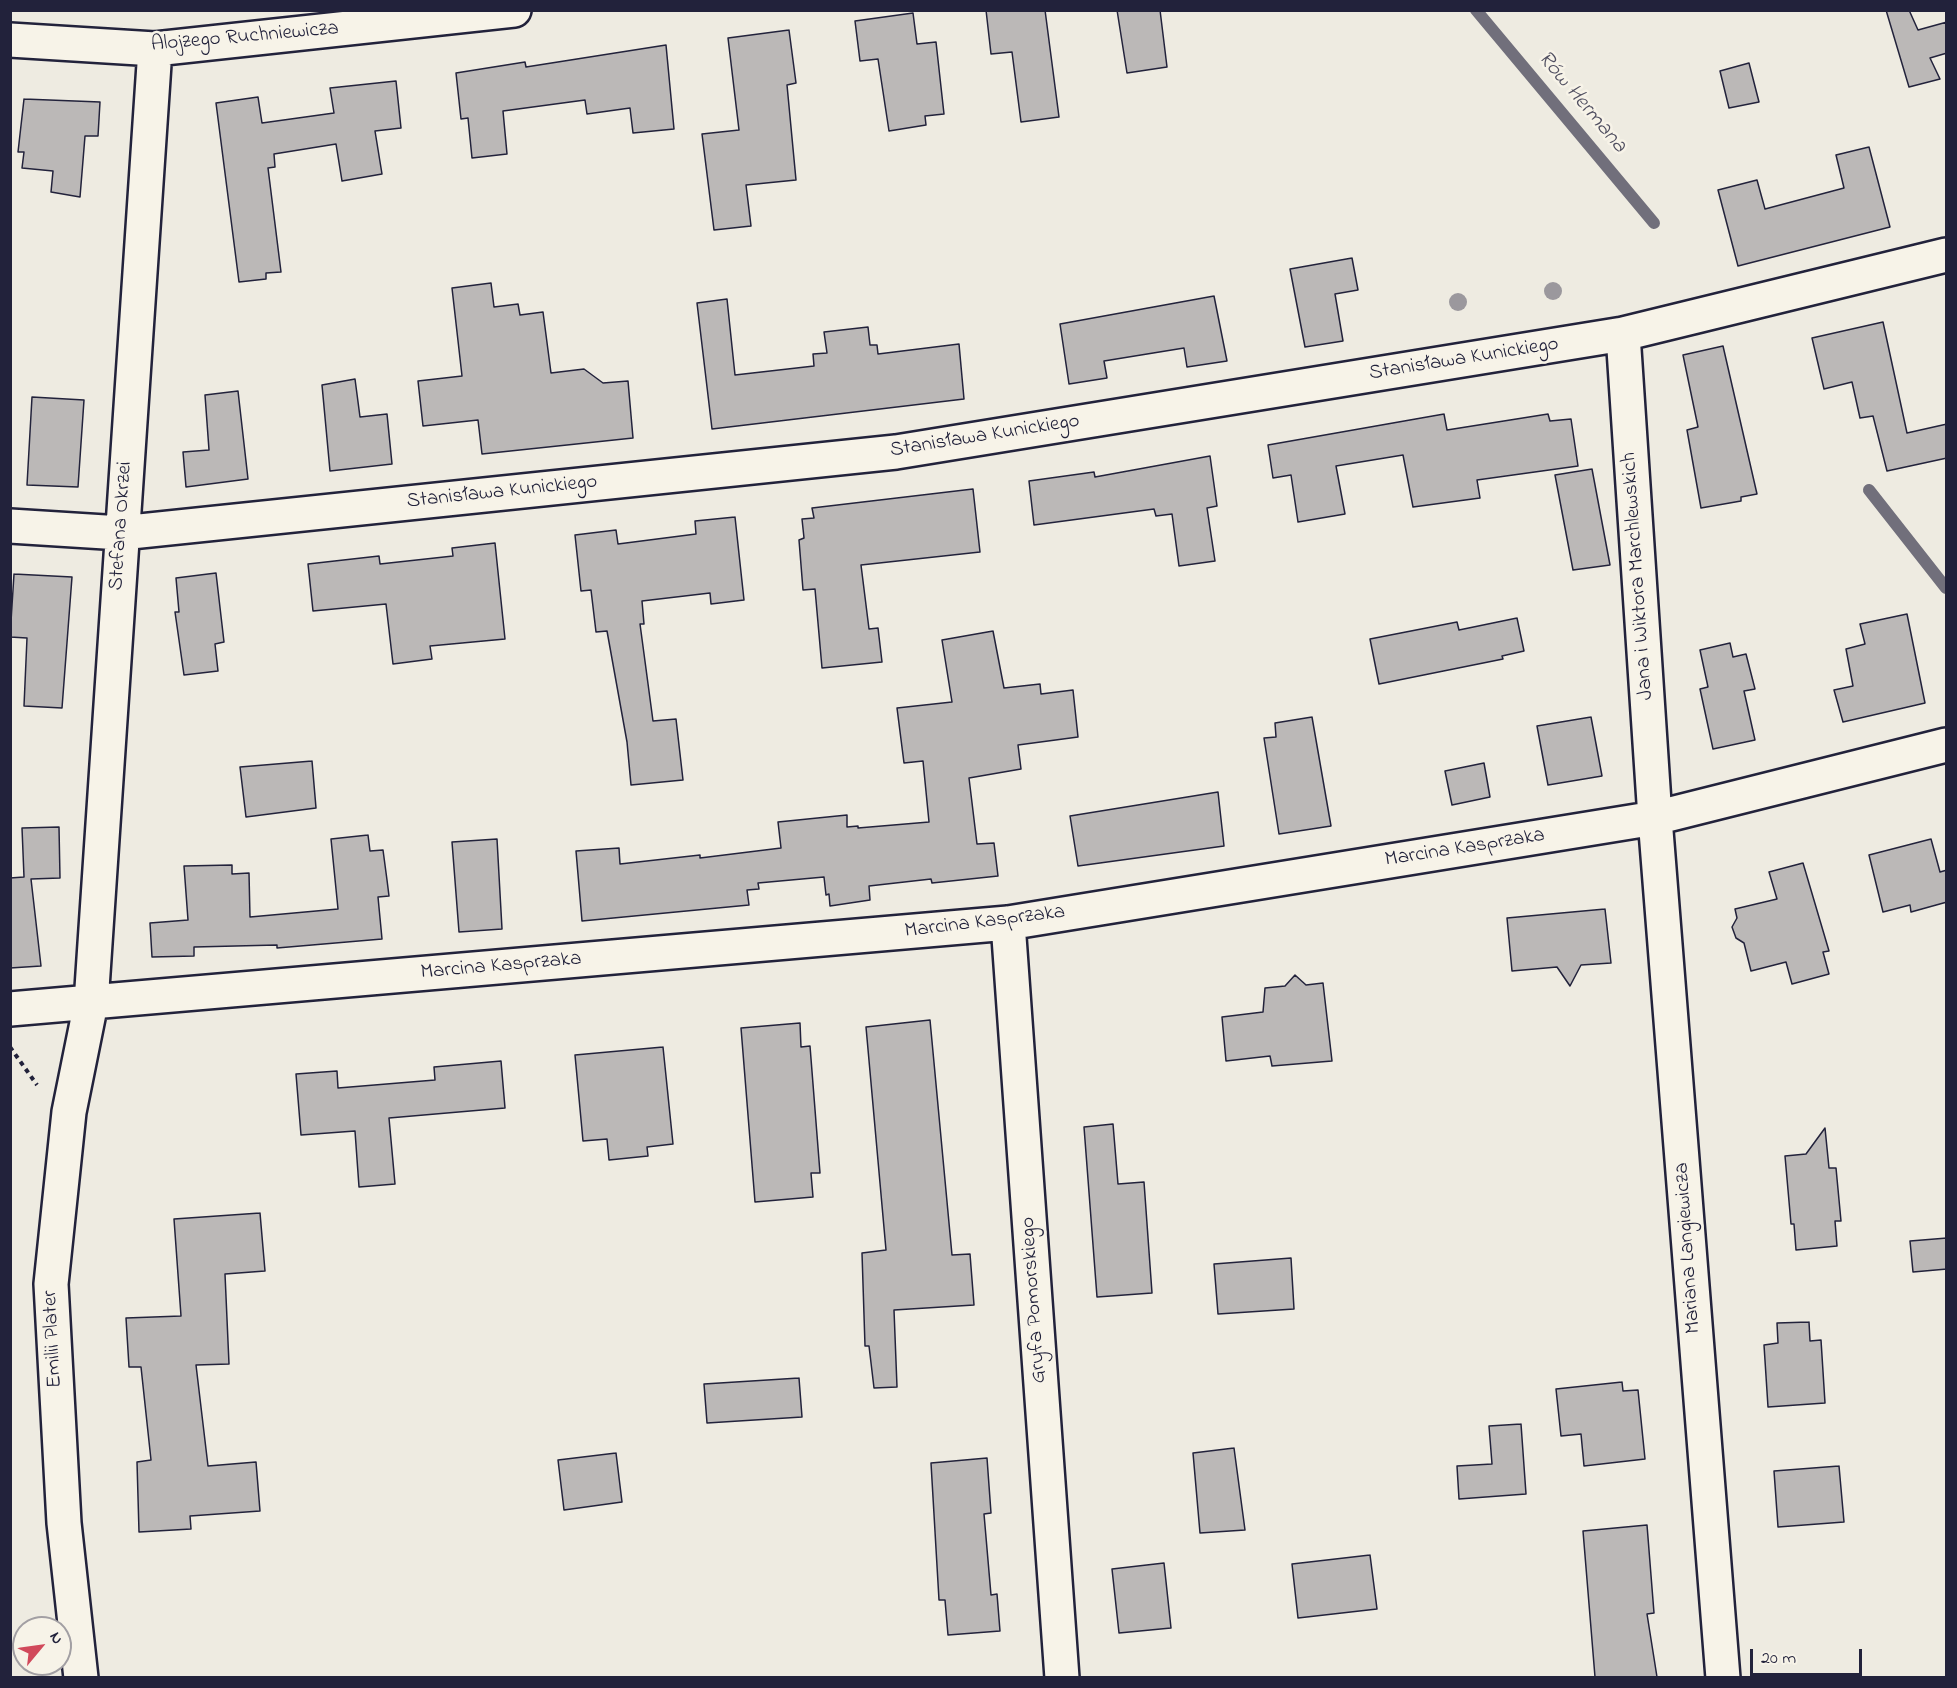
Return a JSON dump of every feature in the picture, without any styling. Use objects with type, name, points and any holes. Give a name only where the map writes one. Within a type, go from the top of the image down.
[{"type":"street","name":"Alojzego Ruchniewicza","points":[[10,40],[155,49],[514,10]]},
{"type":"street","name":"Stefana Okrzei","points":[[91,1003],[155,49]]},
{"type":"street","name":"Stanisława Kunickiego","points":[[10,526],[121,533],[896,452],[1623,334],[1947,255]]},
{"type":"street","name":"Jana i Wiktora Marchlewskich","points":[[1623,334],[1655,818]]},
{"type":"street","name":"Marcina Kasprzaka","points":[[10,1009],[1008,923],[1655,818],[1947,745]]},
{"type":"street","name":"Mariana Langiewicza","points":[[1655,818],[1723,1677]]},
{"type":"street","name":"Gryfa Pomorskiego","points":[[1008,923],[1062,1677]]},
{"type":"street","name":"Emilii Plater","points":[[81,1677],[64,1523],[51,1284],[69,1112],[91,1003]]},
{"type":"building","points":[[986,10],[1045,10],[1059,117],[1021,122],[1012,52],[991,54]]},
{"type":"building","points":[[1117,10],[1160,10],[1167,67],[1127,73]]},
{"type":"building","points":[[1886,10],[1909,10],[1918,30],[1947,22],[1947,53],[1930,58],[1940,79],[1909,87]]},
{"type":"building","points":[[913,13],[917,44],[936,42],[944,114],[925,116],[926,125],[889,131],[878,59],[860,61],[855,21]]},
{"type":"building","points":[[789,30],[796,83],[787,85],[796,180],[746,185],[751,226],[714,230],[702,134],[739,130],[728,38]]},
{"type":"building","points":[[666,45],[674,129],[633,133],[630,108],[587,114],[585,100],[503,111],[507,154],[472,158],[468,118],[461,119],[456,73],[525,62],[526,67]]},
{"type":"building","points":[[1749,63],[1759,102],[1729,108],[1720,71]]},
{"type":"building","points":[[396,81],[401,128],[375,131],[382,174],[342,181],[336,144],[274,154],[275,167],[268,168],[281,272],[266,273],[266,279],[239,282],[216,103],[258,97],[262,123],[334,113],[330,88]]},
{"type":"building","points":[[24,99],[100,102],[98,136],[85,136],[80,197],[51,192],[53,171],[22,168],[24,152],[18,152]]},
{"type":"building","points":[[1869,147],[1890,227],[1738,266],[1718,190],[1757,180],[1765,209],[1844,188],[1836,155]]},
{"type":"building","points":[[1352,258],[1358,290],[1335,294],[1343,341],[1305,347],[1290,269]]},
{"type":"building","points":[[491,283],[494,307],[518,304],[520,315],[543,312],[551,373],[584,369],[603,383],[628,381],[633,438],[482,454],[478,420],[423,426],[418,381],[462,376],[452,288]]},
{"type":"building","points":[[1214,296],[1227,361],[1187,367],[1184,348],[1104,361],[1107,378],[1069,384],[1060,324]]},
{"type":"building","points":[[727,299],[735,375],[814,366],[813,354],[827,353],[824,332],[868,327],[870,345],[877,345],[878,354],[959,344],[964,399],[712,429],[697,303]]},
{"type":"building","points":[[1883,322],[1907,433],[1947,424],[1947,458],[1887,471],[1873,416],[1860,418],[1852,382],[1824,389],[1812,338]]},
{"type":"building","points":[[1723,346],[1757,494],[1741,497],[1741,501],[1701,508],[1687,430],[1698,427],[1683,355]]},
{"type":"building","points":[[355,379],[360,417],[387,414],[392,464],[330,471],[322,385]]},
{"type":"building","points":[[238,391],[248,479],[186,487],[183,452],[209,450],[205,395]]},
{"type":"building","points":[[32,397],[84,400],[78,487],[27,485]]},
{"type":"building","points":[[1444,414],[1447,430],[1548,414],[1550,421],[1571,419],[1578,466],[1477,480],[1480,498],[1413,507],[1403,455],[1336,466],[1345,514],[1298,522],[1291,475],[1273,478],[1268,445]]},
{"type":"building","points":[[1210,456],[1217,506],[1207,508],[1215,561],[1179,566],[1172,514],[1156,516],[1154,509],[1034,525],[1029,481],[1094,472],[1095,477]]},
{"type":"building","points":[[1592,469],[1610,565],[1573,570],[1555,475]]},
{"type":"building","points":[[973,489],[980,552],[861,565],[869,629],[878,628],[882,662],[822,668],[815,589],[803,590],[799,540],[804,538],[802,519],[814,518],[812,508]]},
{"type":"building","points":[[735,517],[744,600],[711,604],[710,593],[642,601],[644,624],[640,624],[653,721],[676,719],[683,780],[631,785],[627,742],[607,631],[596,632],[591,590],[581,591],[575,535],[616,530],[618,544],[696,534],[695,521]]},
{"type":"building","points":[[495,543],[505,639],[430,646],[432,659],[393,664],[386,604],[313,611],[308,564],[379,556],[380,564],[453,556],[452,548]]},
{"type":"building","points":[[216,573],[224,642],[215,644],[218,671],[184,675],[175,612],[179,612],[176,578]]},
{"type":"building","points":[[14,574],[72,577],[62,708],[24,706],[27,638],[10,637]]},
{"type":"building","points":[[1907,614],[1925,703],[1843,722],[1834,690],[1853,686],[1846,649],[1865,644],[1860,624]]},
{"type":"building","points":[[1517,618],[1524,651],[1502,656],[1503,659],[1379,684],[1370,639],[1457,622],[1459,630]]},
{"type":"building","points":[[993,631],[1004,688],[1040,684],[1041,694],[1073,690],[1078,737],[1018,745],[1021,769],[969,778],[977,844],[994,843],[998,876],[932,883],[931,879],[869,886],[870,900],[830,906],[824,877],[758,883],[759,889],[747,890],[749,905],[582,921],[576,851],[619,848],[620,864],[700,855],[700,858],[781,848],[778,822],[847,815],[847,827],[858,826],[858,828],[929,822],[923,761],[904,763],[897,708],[952,702],[942,640]]},
{"type":"building","points":[[1730,643],[1733,657],[1746,654],[1755,689],[1744,691],[1755,740],[1713,749],[1700,689],[1708,687],[1700,650]]},
{"type":"building","points":[[1312,717],[1331,826],[1279,834],[1264,738],[1276,737],[1275,723]]},
{"type":"building","points":[[1591,717],[1602,776],[1548,785],[1537,726]]},
{"type":"building","points":[[312,761],[316,808],[246,817],[240,767]]},
{"type":"building","points":[[1484,763],[1490,797],[1452,805],[1445,771]]},
{"type":"building","points":[[1218,792],[1224,846],[1078,866],[1070,816]]},
{"type":"building","points":[[59,827],[60,878],[31,879],[41,966],[10,968],[10,878],[24,877],[22,828]]},
{"type":"building","points":[[368,835],[370,851],[383,850],[389,896],[378,897],[382,939],[277,948],[277,945],[194,947],[194,956],[152,957],[150,923],[188,920],[184,866],[232,865],[232,874],[249,873],[250,917],[338,909],[331,839]]},
{"type":"building","points":[[497,839],[502,929],[459,932],[452,842]]},
{"type":"building","points":[[1931,839],[1940,872],[1947,870],[1947,902],[1911,912],[1910,905],[1883,912],[1869,855]]},
{"type":"building","points":[[1803,863],[1829,951],[1823,952],[1829,974],[1792,984],[1786,962],[1751,971],[1744,943],[1736,938],[1732,927],[1737,918],[1735,909],[1777,899],[1769,872]]},
{"type":"building","points":[[1605,909],[1611,963],[1581,965],[1570,986],[1557,967],[1512,971],[1507,918]]},
{"type":"building","points":[[1295,975],[1306,985],[1323,983],[1332,1061],[1272,1066],[1270,1056],[1226,1061],[1222,1017],[1263,1012],[1265,988],[1285,986]]},
{"type":"building","points":[[930,1020],[952,1255],[970,1254],[974,1305],[894,1310],[897,1387],[874,1388],[869,1346],[865,1346],[862,1253],[886,1250],[866,1027]]},
{"type":"building","points":[[800,1023],[801,1047],[810,1046],[820,1173],[811,1173],[813,1197],[755,1202],[741,1028]]},
{"type":"building","points":[[663,1047],[673,1144],[647,1147],[648,1156],[609,1160],[607,1139],[583,1141],[575,1055]]},
{"type":"building","points":[[501,1061],[505,1108],[389,1118],[395,1184],[359,1187],[355,1131],[301,1135],[296,1074],[337,1071],[338,1088],[435,1080],[434,1067]]},
{"type":"building","points":[[1113,1124],[1118,1184],[1144,1182],[1152,1293],[1097,1297],[1084,1127]]},
{"type":"building","points":[[1825,1128],[1829,1168],[1836,1168],[1841,1221],[1835,1221],[1837,1246],[1796,1250],[1794,1224],[1791,1224],[1785,1156],[1806,1154]]},
{"type":"building","points":[[260,1213],[265,1271],[225,1274],[229,1364],[196,1365],[208,1466],[256,1462],[260,1511],[190,1516],[191,1529],[139,1532],[137,1462],[151,1460],[141,1367],[129,1367],[126,1318],[181,1316],[174,1219]]},
{"type":"building","points":[[1947,1238],[1947,1269],[1913,1272],[1910,1241]]},
{"type":"building","points":[[1291,1258],[1294,1309],[1218,1314],[1214,1264]]},
{"type":"building","points":[[1809,1322],[1810,1341],[1821,1340],[1825,1403],[1768,1407],[1764,1345],[1778,1343],[1777,1323]]},
{"type":"building","points":[[799,1378],[802,1417],[707,1423],[704,1384]]},
{"type":"building","points":[[1622,1382],[1623,1391],[1638,1390],[1645,1459],[1584,1466],[1581,1434],[1561,1436],[1556,1389]]},
{"type":"building","points":[[1521,1424],[1526,1494],[1459,1499],[1457,1466],[1492,1464],[1489,1426]]},
{"type":"building","points":[[1234,1448],[1245,1530],[1200,1533],[1193,1453]]},
{"type":"building","points":[[616,1453],[622,1502],[564,1510],[558,1460]]},
{"type":"building","points":[[987,1458],[991,1513],[984,1514],[991,1595],[997,1594],[1000,1631],[948,1635],[945,1600],[939,1600],[931,1463]]},
{"type":"building","points":[[1839,1466],[1844,1522],[1778,1527],[1774,1471]]},
{"type":"building","points":[[1647,1525],[1654,1613],[1647,1614],[1657,1677],[1595,1677],[1583,1531]]},
{"type":"building","points":[[1370,1555],[1377,1609],[1298,1618],[1292,1564]]},
{"type":"building","points":[[1164,1563],[1171,1628],[1119,1633],[1112,1569]]},
{"type":"waterway","name":"Rów Hermana","points":[[1476,10],[1654,223]]},
{"type":"waterway","name":"Rów Hermana","points":[[1869,490],[1946,588]]}]
